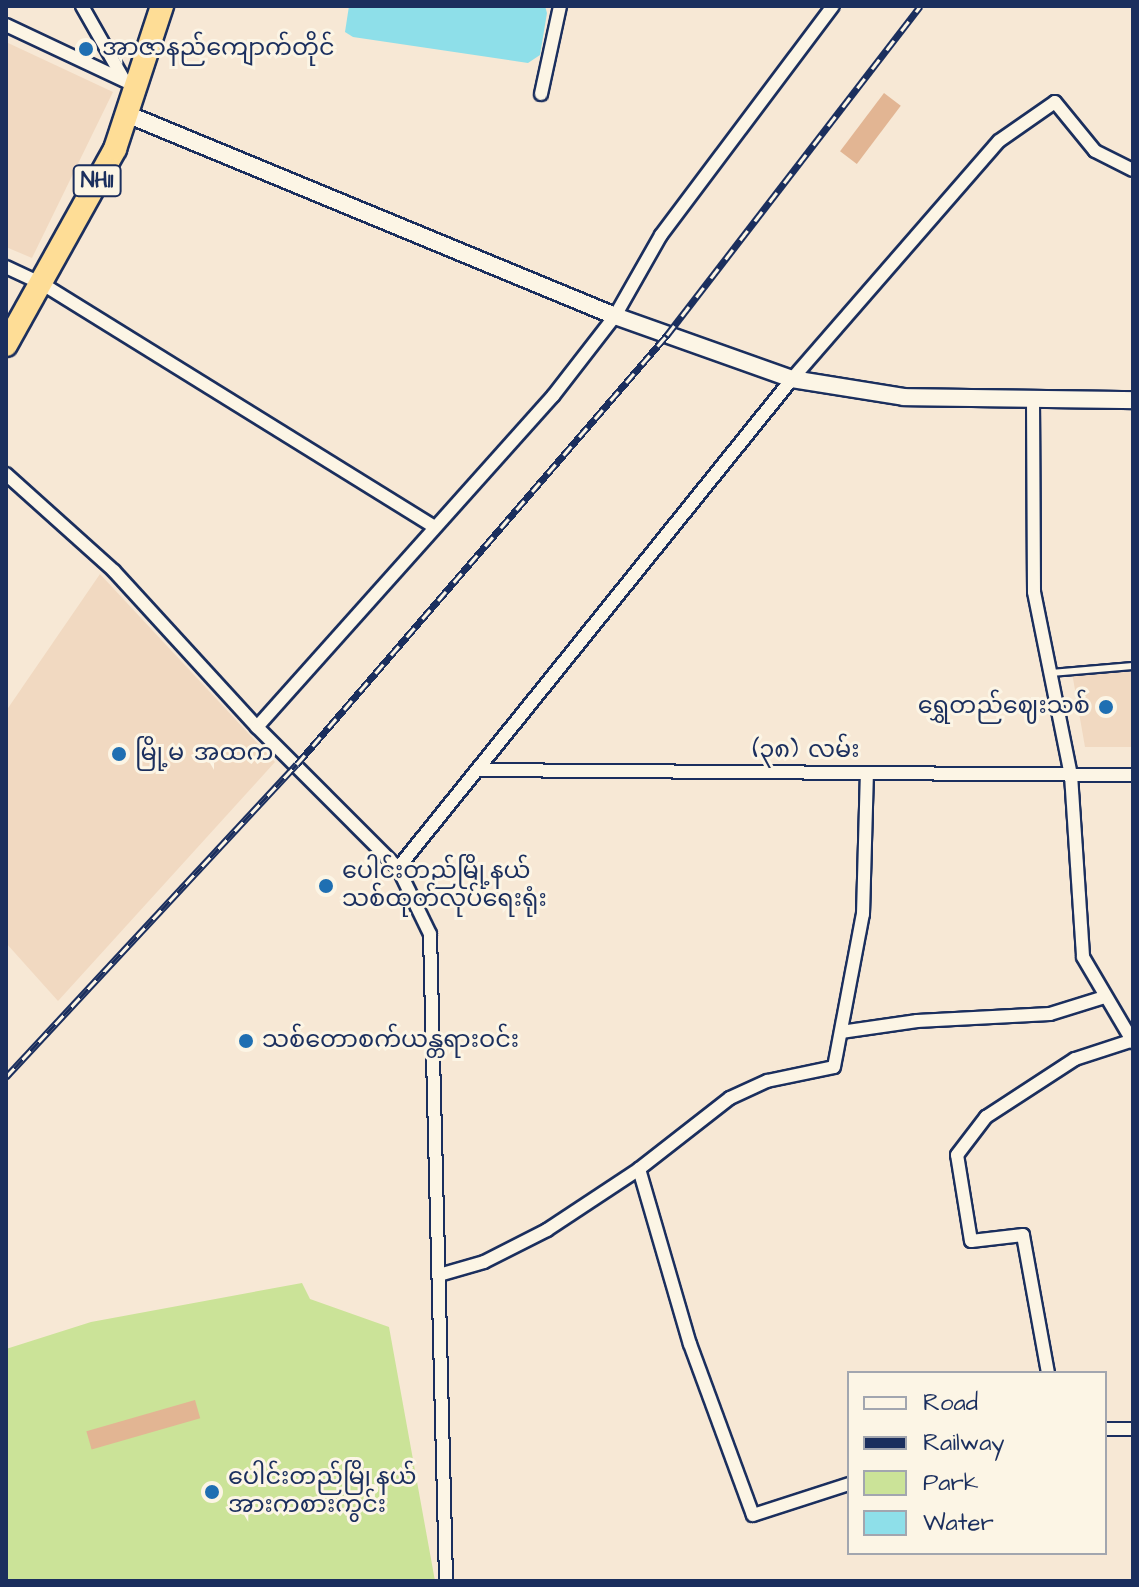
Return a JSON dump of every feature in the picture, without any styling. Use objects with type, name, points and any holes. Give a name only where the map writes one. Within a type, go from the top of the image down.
[{"type":"highway","name":"NH11","points":[[6,345],[129,115],[131,84],[162,6]]},
{"type":"street","points":[[82,6],[131,84]]},
{"type":"street","points":[[541,94],[560,6]]},
{"type":"street","points":[[257,727],[553,396],[615,316],[661,235],[833,6]]},
{"type":"street","points":[[6,25],[131,84]]},
{"type":"street","points":[[398,868],[792,379],[999,141],[1055,102],[1095,151],[1133,170]]},
{"type":"street","points":[[129,115],[615,316],[792,379],[904,397],[1133,400]]},
{"type":"street","points":[[6,267],[41,283],[434,527]]},
{"type":"street","points":[[1033,400],[1034,592],[1071,775],[1083,957],[1133,1041],[1075,1059],[986,1117],[957,1155],[971,1241],[1023,1235],[1048,1371]]},
{"type":"street","points":[[6,474],[114,571],[257,727],[398,868],[430,934],[446,1581]]},
{"type":"street","name":"(၃၈) လမ်း","points":[[478,770],[1133,775]]},
{"type":"street","points":[[439,1275],[484,1262],[547,1230],[639,1169],[730,1098],[767,1081],[834,1067],[863,914],[867,773]]},
{"type":"street","points":[[841,1032],[917,1021],[1050,1014],[1105,997]]},
{"type":"street","points":[[639,1169],[690,1344],[753,1515],[847,1485]]},
{"type":"street","points":[[1107,1429],[1133,1429]]},
{"type":"lane","points":[[1051,673],[1133,666]]},
{"type":"shaded area","points":[[6,42],[113,92],[32,258],[6,247]]},
{"type":"shaded area","points":[[100,574],[275,762],[58,1001],[6,943],[6,711]]},
{"type":"shaded area","name":"ရွှေတည်ဈေးသစ်","points":[[1133,662],[1133,747],[1085,747],[1071,667]]},
{"type":"green space","name":"‌ပေါင်းတည်မြို့နယ် အားကစားကွင်း","points":[[302,1283],[310,1299],[389,1327],[435,1581],[6,1581],[6,1349],[91,1322]]},
{"type":"water","points":[[349,6],[545,6],[547,13],[540,55],[528,63],[353,37],[345,32]]},
{"type":"building","points":[[884,93],[901,106],[857,164],[840,151]]},
{"type":"building","points":[[195,1400],[200,1418],[92,1449],[86,1431]]},
{"type":"railway","points":[[6,1077],[297,764],[667,335],[920,6]]},
{"type":"place","name":"အာဇာနည်ကျောက်တိုင်","points":[[86,49]]},
{"type":"place","name":"ရွှေတည်ဈေးသစ်","points":[[1106,707]]},
{"type":"place","name":"မြို့မ အထက","points":[[119,754]]},
{"type":"place","name":"ပေါင်းတည်မြို့နယ် သစ်ထုတ်လုပ်ရေးရုံး","points":[[326,886]]},
{"type":"place","name":"သစ်တောစက်ယန္တရားဝင်း","points":[[246,1041]]},
{"type":"place","name":"‌ပေါင်းတည်မြို့နယ် အားကစားကွင်း","points":[[212,1492]]}]
